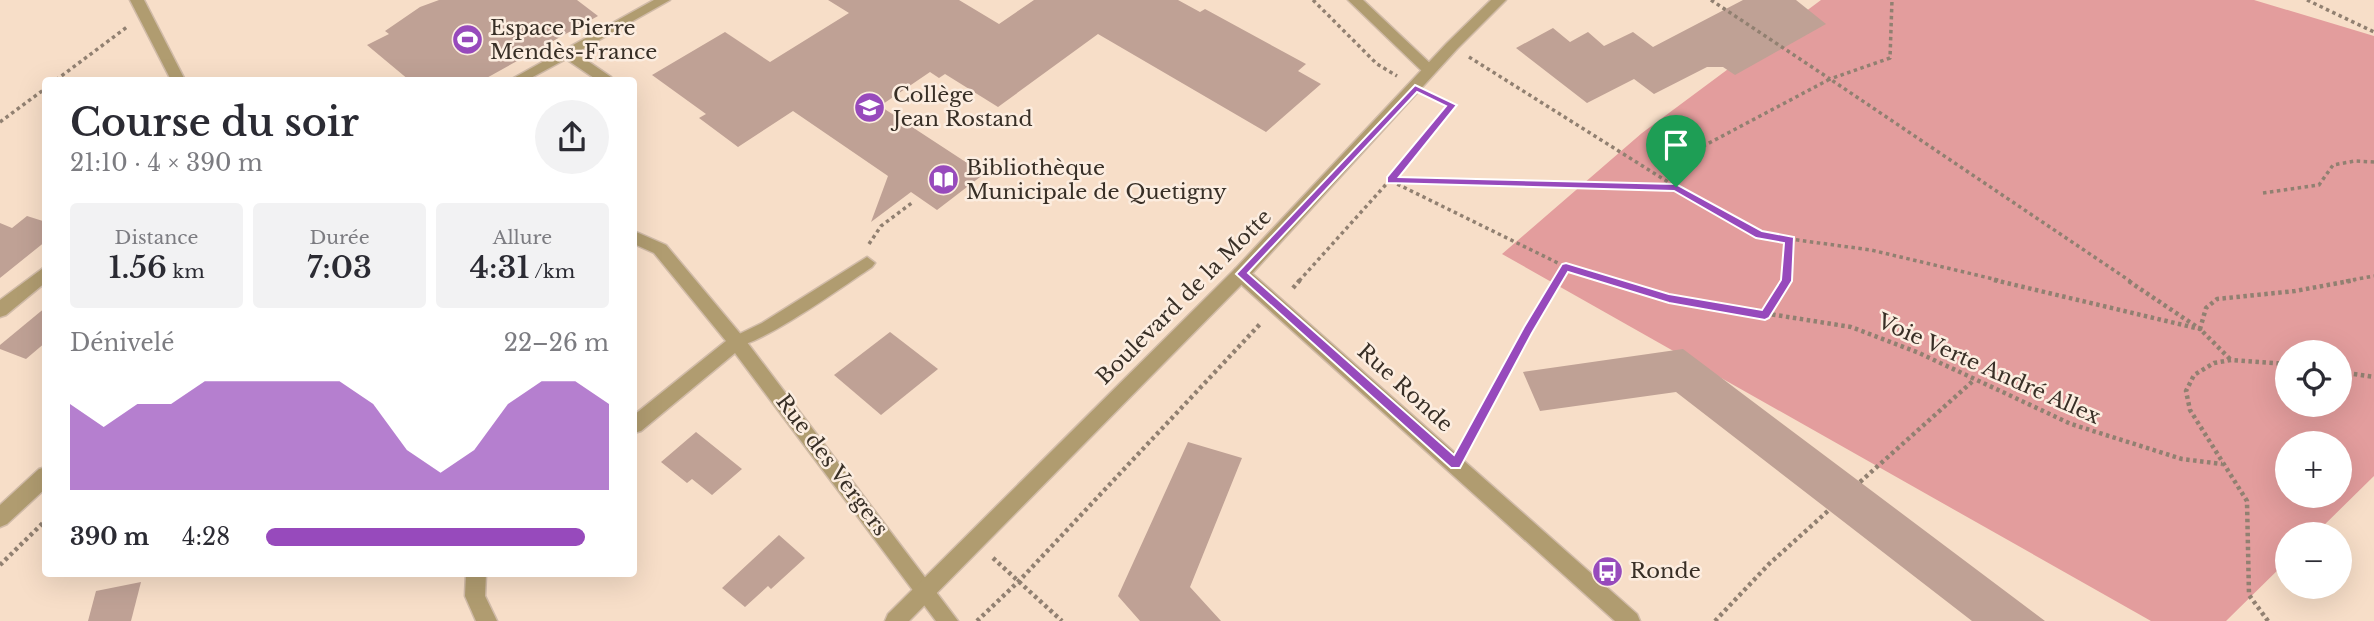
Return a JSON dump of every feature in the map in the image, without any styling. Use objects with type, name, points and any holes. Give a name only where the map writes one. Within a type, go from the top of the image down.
[{"type":"street","points":[[1355,0],[1429,71]]},
{"type":"street","name":"Boulevard de la Motte","points":[[895,621],[1241,274],[1452,46],[1499,0]]},
{"type":"street","points":[[141,7],[176,77]]},
{"type":"street","name":"Rue des Vergers","points":[[637,238],[660,249],[737,342],[948,621]]},
{"type":"street","name":"Rue Ronde","points":[[1241,274],[1630,621]]},
{"type":"street","points":[[0,310],[42,275]]},
{"type":"street","points":[[637,423],[737,342]]},
{"type":"street","points":[[0,518],[42,479]]},
{"type":"street","points":[[476,577],[475,596],[487,621]]},
{"type":"lane","points":[[522,77],[664,0]]},
{"type":"lane","points":[[566,53],[602,77]]},
{"type":"lane","points":[[737,342],[768,327],[867,263]]},
{"type":"path","points":[[976,621],[1020,580],[1277,305],[1390,180],[1452,105],[1415,88],[1377,64],[1340,24],[1313,0]]},
{"type":"path","points":[[1711,0],[2200,329],[2231,360]]},
{"type":"path","points":[[1676,187],[1677,160],[1830,79],[1890,58],[1892,0]]},
{"type":"path","points":[[2307,0],[2374,32]]},
{"type":"path","points":[[59,77],[141,7]]},
{"type":"path","points":[[1452,46],[1676,187],[1760,235],[1871,250],[2200,329]]},
{"type":"path","points":[[0,122],[42,91]]},
{"type":"path","points":[[2263,193],[2319,185],[2333,165],[2355,161],[2374,162]]},
{"type":"path","points":[[1390,180],[1676,187]]},
{"type":"path","name":"Voie Verte André Allex","points":[[1390,180],[1566,267],[1669,298],[1851,327],[1919,353],[2071,424],[2125,444],[2182,459],[2222,464]]},
{"type":"path","points":[[867,263],[870,239],[888,220],[913,202]]},
{"type":"path","points":[[1765,315],[1786,281],[1790,239]]},
{"type":"path","points":[[1456,464],[1528,330],[1566,267]]},
{"type":"path","points":[[2200,329],[2202,316],[2217,299],[2295,291],[2374,275]]},
{"type":"path","points":[[2268,621],[2249,595],[2247,501],[2190,410],[2186,391],[2194,375],[2204,368],[2231,360],[2275,364]]},
{"type":"path","points":[[2352,373],[2374,375]]},
{"type":"path","points":[[1860,482],[1975,380]]},
{"type":"path","points":[[1715,621],[1769,564],[1829,510]]},
{"type":"path","points":[[0,565],[42,524]]},
{"type":"path","points":[[973,542],[1020,580],[1062,621]]},
{"type":"shaded area","points":[[1821,0],[2254,0],[2374,36],[2374,476],[2352,498],[2352,431],[2275,431],[2275,508],[2341,508],[2327,522],[2275,522],[2275,573],[2226,621],[2151,621],[1502,254],[1642,133]]},
{"type":"building","name":"Espace Pierre Mendès-France","points":[[439,0],[577,0],[598,16],[488,77],[405,77],[367,45],[389,34],[385,31],[420,7]]},
{"type":"building","points":[[828,0],[959,0],[999,24],[1034,0],[1178,0],[1200,12],[1205,9],[1306,64],[1298,71],[1321,84],[1266,132],[1098,34],[998,107],[945,74],[939,78],[930,72],[880,106],[984,174],[937,210],[911,192],[871,222],[888,176],[793,111],[738,147],[699,118],[706,114],[652,75],[725,32],[770,62],[849,13]]},
{"type":"building","points":[[1743,0],[1796,0],[1826,24],[1735,75],[1723,67],[1707,67],[1654,94],[1634,79],[1587,103],[1516,48],[1553,28],[1570,42],[1588,32],[1604,46],[1633,32],[1653,47]]},
{"type":"building","points":[[27,216],[42,221],[42,244],[0,278],[0,223],[12,228]]},
{"type":"building","points":[[42,310],[42,345],[26,359],[0,349],[0,345]]},
{"type":"building","points":[[890,332],[938,369],[881,415],[834,375]]},
{"type":"building","points":[[1683,349],[2045,621],[1972,621],[1676,392],[1540,411],[1523,372]]},
{"type":"building","points":[[696,432],[742,469],[712,495],[692,479],[687,483],[661,462]]},
{"type":"building","points":[[1188,442],[1242,458],[1190,587],[1221,621],[1140,621],[1118,596]]},
{"type":"building","points":[[779,535],[805,558],[771,589],[768,586],[745,607],[722,588]]},
{"type":"building","points":[[141,582],[131,621],[88,621],[96,591]]},
{"type":"place","name":"Espace Pierre Mendès-France","points":[[467,40]]},
{"type":"place","name":"Collège Jean Rostand","points":[[870,107]]},
{"type":"place","name":"Bibliothèque Municipale de Quetigny","points":[[943,180]]},
{"type":"place","name":"Ronde","points":[[1607,571]]},
{"type":"route","points":[[1415,88],[1452,105],[1390,180],[1676,187],[1760,235],[1790,239],[1786,281],[1765,315],[1669,298],[1566,267],[1528,330],[1456,464],[1241,274],[1415,88]]}]
